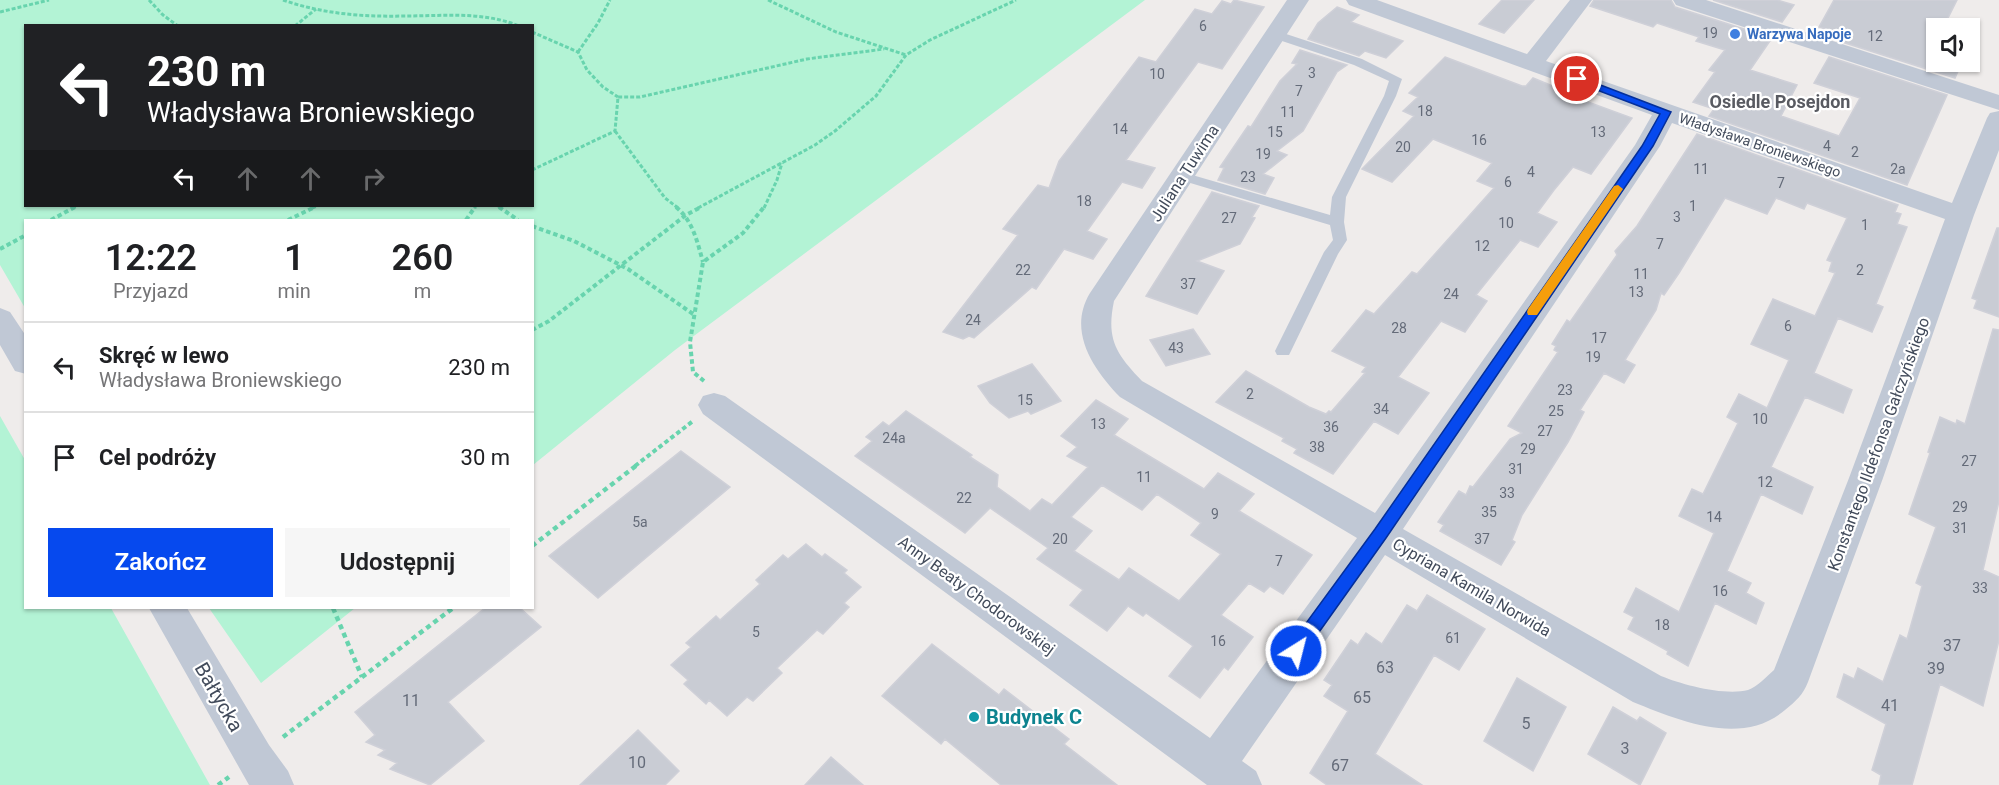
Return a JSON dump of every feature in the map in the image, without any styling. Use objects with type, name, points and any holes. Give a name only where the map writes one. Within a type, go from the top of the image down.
[{"type":"street","name":"Juliana Tuwima","points":[[1101,353],[1095,336],[1095,317],[1100,300],[1298,0]]},
{"type":"street","name":"Władysława Broniewskiego","points":[[1358,0],[1666,112],[1960,215]]},
{"type":"street","points":[[1532,63],[1581,0]]},
{"type":"street","points":[[1684,0],[1999,102]]},
{"type":"street","points":[[1227,775],[1380,534],[1647,146],[1666,112]]},
{"type":"street","name":"Konstantego Ildefonsa Gałczyńskiego","points":[[1704,706],[1729,711],[1759,707],[1790,682],[1960,215],[1999,118]]},
{"type":"street","points":[[0,318],[24,360]]},
{"type":"street","name":"Cypriana Kamila Norwida","points":[[1101,353],[1113,371],[1131,389],[1647,689],[1674,700],[1704,706]]},
{"type":"street","name":"Anny Beaty Chodorowskiej","points":[[711,395],[1227,775]]},
{"type":"street","name":"Bałtycka","points":[[168,609],[255,759],[273,785]]},
{"type":"lane","points":[[1274,34],[1358,62],[1396,79],[1390,96],[1339,197],[1337,222],[1340,240],[1331,252],[1283,351]]},
{"type":"lane","points":[[1182,176],[1337,222]]},
{"type":"path","points":[[0,12],[49,0]]},
{"type":"path","points":[[149,0],[175,24]]},
{"type":"path","points":[[283,0],[316,9],[405,16],[464,14],[492,16],[514,24]]},
{"type":"path","points":[[578,52],[598,23],[610,0]]},
{"type":"path","points":[[768,0],[816,25],[906,55]]},
{"type":"path","points":[[534,329],[549,321],[686,215],[782,163],[835,131],[876,96],[906,55],[930,40],[1016,0]]},
{"type":"path","points":[[297,24],[316,9]]},
{"type":"path","points":[[534,33],[578,52],[587,70],[603,87],[618,97],[640,97],[807,59],[884,49]]},
{"type":"path","points":[[534,544],[711,395],[693,372],[690,342],[703,262],[694,231],[686,215],[665,198],[615,131],[618,97]]},
{"type":"path","points":[[534,169],[615,131]]},
{"type":"path","points":[[703,262],[733,242],[769,203],[782,163]]},
{"type":"path","points":[[53,219],[75,207]]},
{"type":"path","points":[[290,219],[315,207]]},
{"type":"path","points":[[499,207],[517,219]]},
{"type":"path","points":[[534,227],[574,241],[620,265],[693,314]]},
{"type":"path","points":[[0,249],[24,236]]},
{"type":"path","points":[[333,609],[362,677]]},
{"type":"path","points":[[283,737],[452,609]]},
{"type":"path","points":[[218,785],[229,777]]},
{"type":"green space","points":[[0,0],[1145,0],[675,350],[534,464],[534,219],[24,219],[24,306],[0,265]]},
{"type":"green space","points":[[0,416],[24,458],[24,609],[112,609],[210,785],[0,785]]},
{"type":"green space","points":[[210,609],[354,609],[261,683]]},
{"type":"building","points":[[1234,0],[1264,7],[1222,69],[1198,62],[1126,160],[1155,168],[1142,188],[1122,182],[1087,231],[1107,239],[1093,259],[1064,249],[1036,289],[1032,287],[974,338],[969,336],[963,339],[943,332],[1018,235],[1003,229],[1038,185],[1049,188],[1059,161],[1139,57],[1156,62],[1195,9],[1212,14],[1222,1],[1231,4]]},
{"type":"building","points":[[1502,0],[1534,0],[1504,33],[1479,24]]},
{"type":"building","points":[[1594,0],[1671,0],[1675,7],[1772,38],[1750,70],[1797,85],[1781,116],[1839,136],[1860,98],[1814,83],[1829,57],[1947,95],[1907,185],[1709,116],[1714,109],[1693,102],[1715,72],[1709,70],[1725,50],[1696,41],[1699,37],[1657,23],[1653,27],[1590,6]]},
{"type":"building","points":[[1713,0],[1777,0],[1794,5],[1782,22]]},
{"type":"building","points":[[1834,0],[1957,0],[1948,18],[1926,18],[1926,69],[1839,41],[1843,34],[1819,27]]},
{"type":"building","points":[[1337,7],[1359,15],[1351,22],[1403,41],[1386,58],[1365,51],[1359,56],[1308,39],[1318,23]]},
{"type":"building","points":[[1300,50],[1347,65],[1337,72],[1303,131],[1277,151],[1287,155],[1263,174],[1274,178],[1265,194],[1218,180],[1224,168],[1220,167],[1248,126],[1251,127],[1280,81],[1297,64],[1292,63]]},
{"type":"building","points":[[1445,57],[1522,86],[1526,86],[1533,78],[1560,89],[1558,91],[1632,118],[1591,174],[1573,167],[1554,190],[1537,213],[1557,222],[1538,247],[1520,240],[1476,295],[1487,301],[1465,332],[1441,321],[1398,377],[1429,393],[1398,434],[1374,421],[1333,474],[1294,453],[1297,449],[1282,441],[1284,438],[1216,402],[1246,371],[1309,407],[1326,414],[1331,412],[1365,373],[1362,372],[1366,367],[1332,351],[1366,310],[1374,314],[1412,272],[1417,274],[1494,188],[1477,181],[1492,163],[1433,139],[1392,182],[1362,169],[1414,116],[1403,111],[1418,97],[1409,93]]},
{"type":"building","points":[[1936,72],[1958,72],[1955,78]]},
{"type":"building","points":[[1697,134],[1898,205],[1895,212],[1901,214],[1897,224],[1907,227],[1876,304],[1883,307],[1872,332],[1838,318],[1814,373],[1852,390],[1843,413],[1805,397],[1771,467],[1813,487],[1802,514],[1761,494],[1727,571],[1751,583],[1746,593],[1764,603],[1756,624],[1715,603],[1688,666],[1667,654],[1668,651],[1628,629],[1634,617],[1624,612],[1636,588],[1679,612],[1714,533],[1679,516],[1692,489],[1703,494],[1738,423],[1727,417],[1739,394],[1767,408],[1789,360],[1751,344],[1773,299],[1815,316],[1835,273],[1829,271],[1832,262],[1827,260],[1847,218],[1807,203],[1804,209],[1776,198],[1767,214],[1725,198],[1679,273],[1664,295],[1661,293],[1656,310],[1625,360],[1635,365],[1624,383],[1604,373],[1580,410],[1584,412],[1522,515],[1512,540],[1515,542],[1501,565],[1440,531],[1444,525],[1438,522],[1459,491],[1466,495],[1470,486],[1473,487],[1510,439],[1522,433],[1508,426],[1558,352],[1554,350],[1556,346],[1552,344],[1567,320],[1570,322],[1617,255],[1615,251],[1637,226]]},
{"type":"building","points":[[1212,192],[1259,206],[1240,244],[1197,261],[1224,271],[1197,314],[1146,296]]},
{"type":"building","points":[[1997,228],[1999,228],[1999,317],[1974,308],[1977,300],[1972,298]]},
{"type":"building","points":[[1193,329],[1210,354],[1166,366],[1150,340]]},
{"type":"building","points":[[1993,329],[1999,330],[1999,501],[1983,570],[1999,577],[1999,640],[1983,706],[1940,684],[1912,785],[1879,785],[1881,775],[1872,770],[1886,724],[1837,697],[1844,674],[1854,679],[1858,668],[1883,682],[1900,635],[1907,639],[1922,586],[1916,583],[1936,527],[1909,514],[1940,417],[1956,424],[1957,420],[1965,424]]},
{"type":"building","points":[[1032,364],[1061,401],[1031,414],[1028,411],[1009,418],[990,403],[978,386]]},
{"type":"building","points":[[1096,400],[1128,419],[1114,435],[1204,489],[1218,473],[1254,494],[1239,511],[1312,555],[1283,594],[1270,586],[1264,592],[1249,583],[1221,615],[1253,637],[1228,670],[1224,667],[1200,698],[1169,676],[1193,646],[1146,613],[1143,616],[1128,606],[1107,631],[1070,605],[1083,590],[1037,559],[1048,548],[990,508],[965,533],[855,456],[872,441],[866,437],[883,422],[889,426],[906,411],[998,475],[997,487],[1030,511],[1042,499],[1052,505],[1088,467],[1067,456],[1077,447],[1061,436]],"holes":[[[1102,485],[1142,510],[1157,494],[1201,523],[1191,535],[1221,554],[1179,601],[1129,568],[1119,580],[1074,551],[1092,531],[1071,517]]]},
{"type":"building","points":[[681,451],[730,487],[598,598],[549,556]]},
{"type":"building","points":[[806,544],[822,557],[825,554],[847,570],[844,573],[861,587],[844,603],[849,607],[823,634],[817,630],[777,668],[782,673],[753,701],[747,697],[727,716],[709,700],[706,704],[684,684],[688,680],[671,665],[691,647],[686,643],[716,616],[720,620],[760,584],[756,580],[783,555],[788,559]]},
{"type":"building","points":[[1427,595],[1485,629],[1459,670],[1434,655],[1375,754],[1422,785],[1327,785],[1310,773],[1348,711],[1324,696],[1332,685],[1324,680],[1351,640],[1358,645],[1366,633],[1382,644],[1407,605],[1417,611]]},
{"type":"building","points":[[484,609],[521,609],[541,627],[448,702],[484,741],[430,785],[390,769],[397,763],[378,755],[385,750],[366,742],[375,735],[355,712]]},
{"type":"building","name":"Budynek C","points":[[932,644],[999,695],[1004,689],[1069,739],[1064,744],[1117,785],[1001,785],[945,739],[941,744],[882,696]]},
{"type":"building","points":[[1517,678],[1566,707],[1533,771],[1484,741]]},
{"type":"building","points":[[1613,707],[1637,721],[1640,717],[1666,733],[1640,785],[1588,754]]},
{"type":"building","points":[[638,730],[679,771],[665,785],[580,785]]},
{"type":"building","points":[[831,757],[863,785],[805,785]]},
{"type":"slow traffic","points":[[1533,312],[1618,189]]},
{"type":"place","name":"Warzywa Napoje","points":[[1735,34]]},
{"type":"place","name":"Budynek C","points":[[974,717]]},
{"type":"district","name":"Osiedle Posejdon","points":[[1780,102]]},
{"type":"route","points":[[1296,651],[1380,534],[1621,184],[1647,146],[1666,112],[1577,79]]}]
